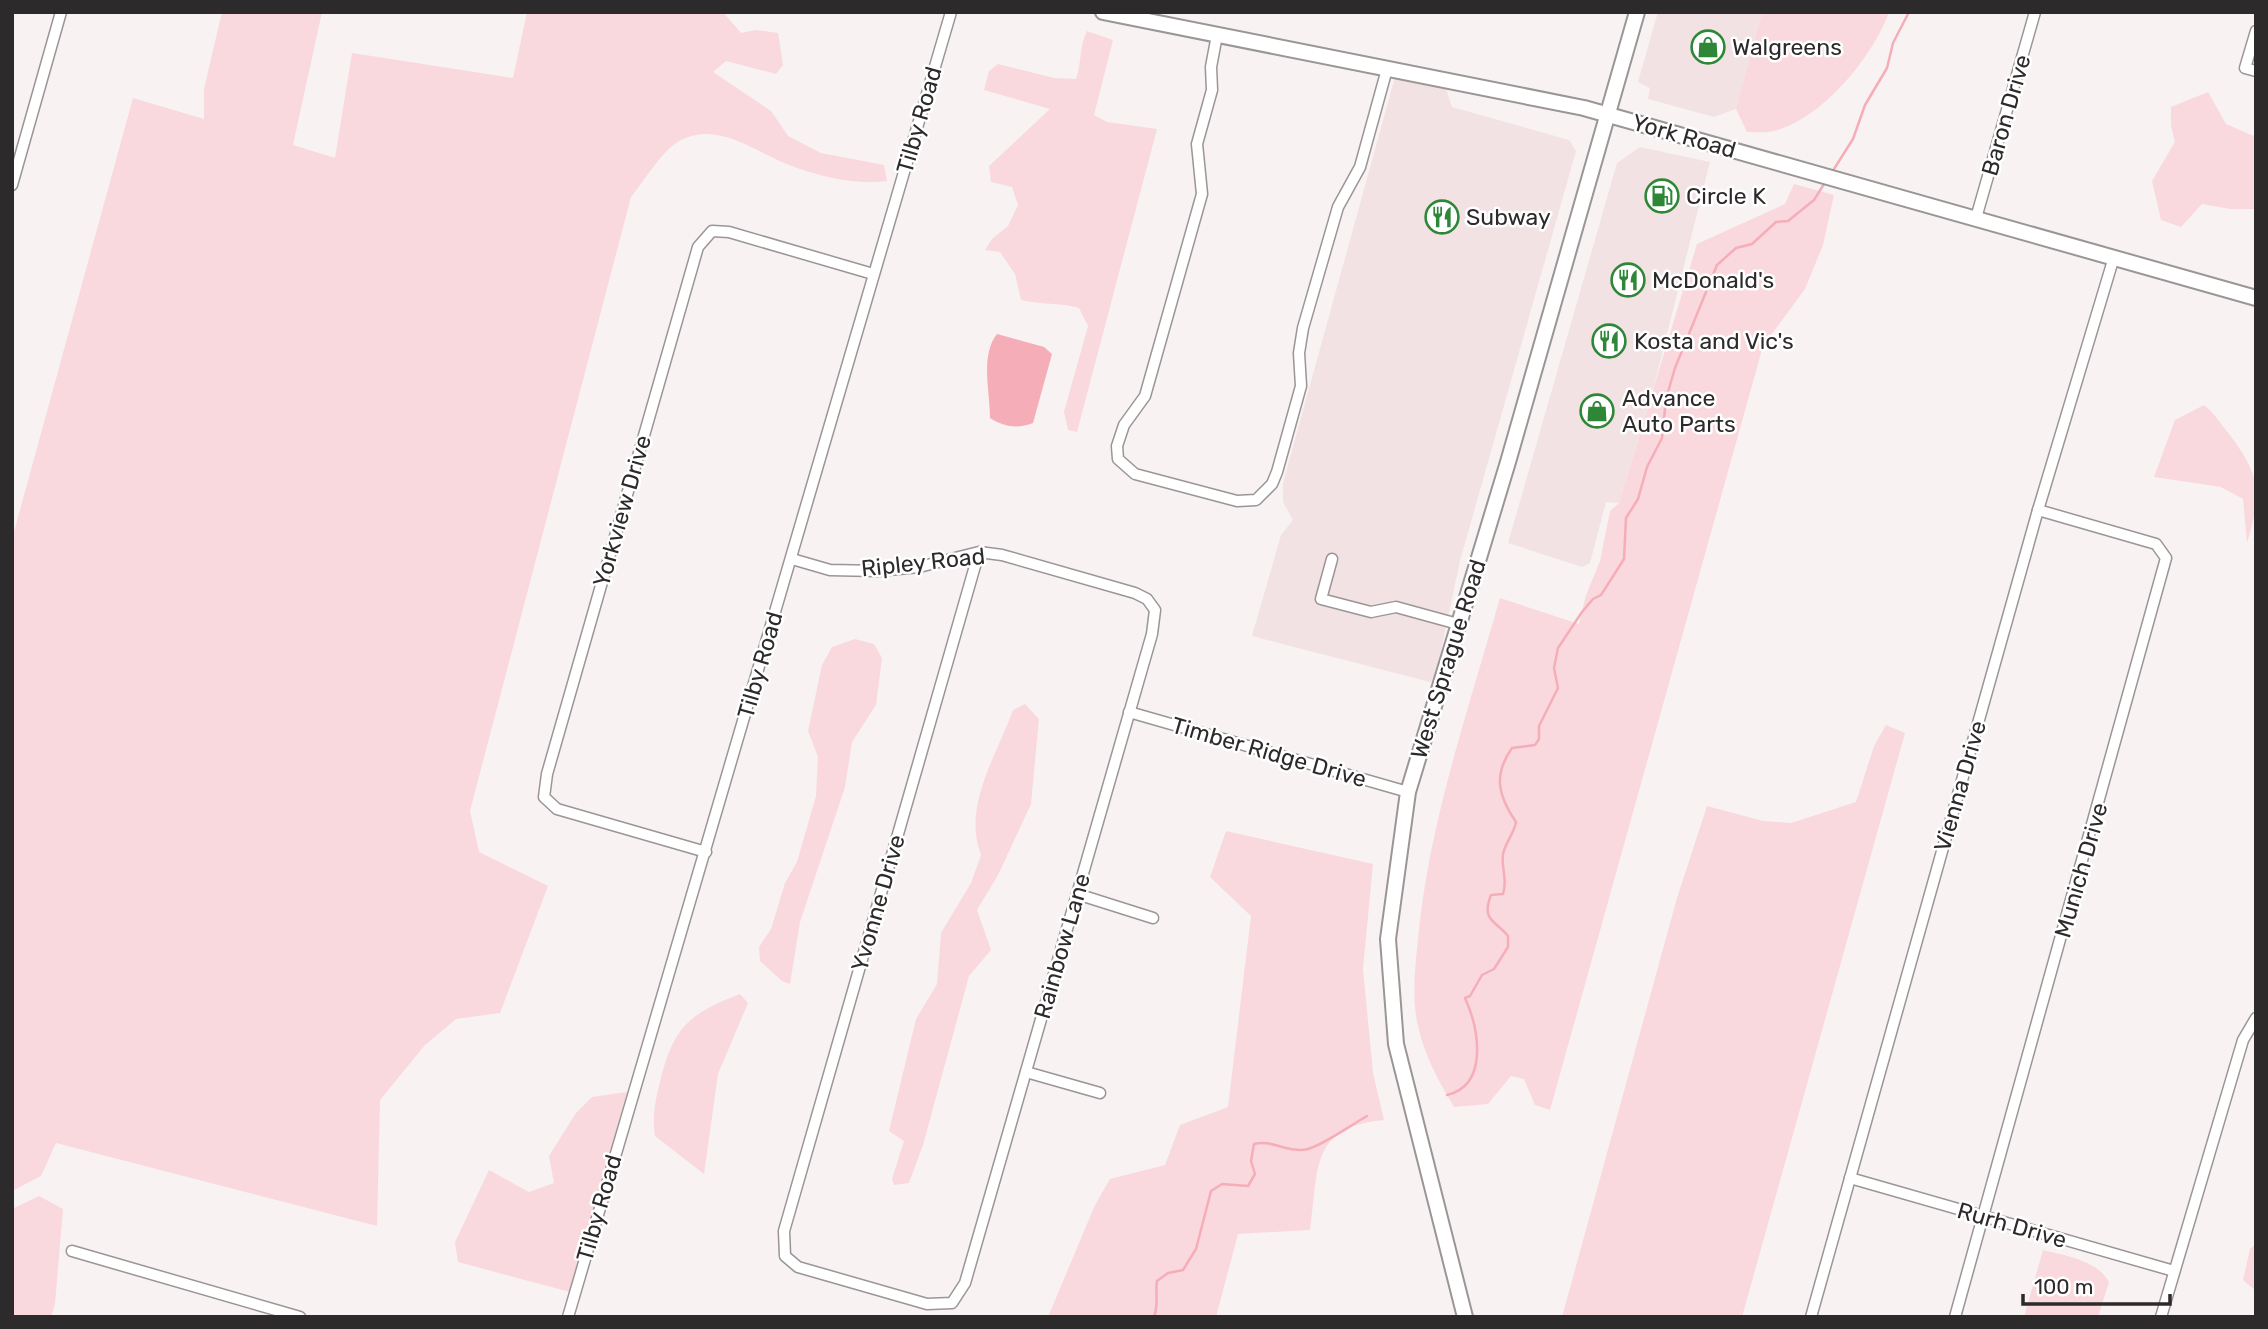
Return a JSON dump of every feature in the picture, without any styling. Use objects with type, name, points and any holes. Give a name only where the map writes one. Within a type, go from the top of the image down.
[{"type":"street","points":[[12,185],[61,12]]},
{"type":"street","name":"Tilby Road","points":[[568,1317],[951,12]]},
{"type":"street","name":"York Road","points":[[1103,12],[1609,116],[2256,298]]},
{"type":"street","name":"West Sprague Road","points":[[1465,1317],[1396,1044],[1388,939],[1408,792],[1609,116],[1637,12]]},
{"type":"street","name":"Baron Drive","points":[[1976,218],[2035,12]]},
{"type":"street","points":[[2256,31],[2245,68],[2256,71]]},
{"type":"street","points":[[1217,35],[1211,67],[1212,90],[1197,144],[1202,194],[1145,396],[1124,425],[1117,446],[1118,459],[1135,474],[1237,501],[1256,500],[1272,484],[1277,472],[1301,386],[1298,353],[1304,328],[1338,207],[1360,167],[1387,69]]},
{"type":"street","name":"Yorkview Drive","points":[[706,852],[557,809],[544,797],[547,774],[698,247],[712,231],[729,232],[873,274]]},
{"type":"street","name":"Vienna Drive","points":[[1811,1317],[2038,510],[2114,257]]},
{"type":"street","name":"Munich Drive","points":[[1955,1317],[2166,558],[2156,544],[2038,510]]},
{"type":"street","name":"Ripley Road","points":[[792,559],[830,569],[877,571],[919,567],[979,552],[1002,555],[1135,593]]},
{"type":"street","name":"Yvonne Drive","points":[[952,1303],[928,1304],[798,1267],[785,1256],[784,1231],[979,552]]},
{"type":"street","points":[[1332,559],[1321,599],[1371,612],[1396,607],[1458,624]]},
{"type":"street","name":"Rainbow Lane","points":[[952,1303],[965,1283],[1152,634],[1154,610],[1146,599],[1135,593]]},
{"type":"street","name":"Timber Ridge Drive","points":[[1129,712],[1408,792]]},
{"type":"street","points":[[1077,894],[1153,918]]},
{"type":"street","points":[[2161,1317],[2243,1040],[2256,1017]]},
{"type":"street","points":[[1026,1072],[1100,1093]]},
{"type":"street","name":"Rurh Drive","points":[[1850,1178],[2174,1271]]},
{"type":"street","points":[[72,1251],[300,1317]]},
{"type":"shaded area","points":[[222,12],[322,12],[293,145],[335,158],[352,53],[513,78],[527,12],[723,12],[741,33],[756,30],[778,33],[783,65],[776,74],[726,61],[713,72],[771,111],[788,136],[821,153],[884,165],[887,181],[864,182],[830,178],[783,163],[740,142],[711,134],[696,135],[674,145],[631,197],[470,811],[479,852],[548,886],[500,1013],[456,1019],[425,1045],[380,1100],[377,1226],[56,1143],[41,1176],[12,1191],[12,539],[133,98],[204,119],[204,89]]},
{"type":"shaded area","points":[[1658,12],[1762,12],[1736,109],[1714,117],[1648,99],[1650,88],[1638,82]]},
{"type":"shaded area","points":[[1762,12],[1889,12],[1871,48],[1827,100],[1792,124],[1771,132],[1747,132],[1736,109]]},
{"type":"shaded area","points":[[1087,31],[1113,40],[1094,115],[1107,122],[1157,129],[1077,432],[1068,430],[1064,412],[1088,326],[1079,308],[1021,300],[1015,274],[1000,252],[985,250],[992,239],[1008,226],[1018,205],[1012,187],[991,182],[989,166],[1050,109],[984,90],[989,71],[998,64],[1054,78],[1076,79]]},
{"type":"shaded area","points":[[1395,77],[1446,89],[1452,107],[1569,140],[1576,151],[1460,561],[1434,683],[1252,636],[1281,535],[1293,520],[1283,502],[1283,483]]},
{"type":"shaded area","points":[[2208,92],[2226,124],[2256,137],[2256,209],[2230,209],[2202,204],[2181,227],[2161,220],[2152,181],[2175,142],[2171,126],[2171,107]]},
{"type":"shaded area","points":[[1640,147],[1710,162],[1655,382],[1619,503],[1606,502],[1590,563],[1582,567],[1508,543],[1617,163]]},
{"type":"shaded area","points":[[1794,184],[1834,195],[1823,245],[1805,289],[1763,346],[1550,1110],[1535,1105],[1524,1079],[1511,1076],[1488,1104],[1454,1107],[1429,1060],[1419,1030],[1414,997],[1416,962],[1423,895],[1440,809],[1500,598],[1579,624],[1586,595],[1600,561],[1610,511],[1619,503],[1697,244],[1785,204]]},
{"type":"shaded area","points":[[997,334],[1044,347],[1052,354],[1033,423],[1011,426],[990,418],[987,363]]},
{"type":"shaded area","points":[[2204,405],[2240,449],[2253,474],[2256,486],[2255,511],[2247,543],[2243,499],[2221,487],[2154,477],[2175,420]]},
{"type":"shaded area","points":[[855,639],[874,644],[882,658],[876,705],[852,742],[845,787],[800,922],[790,984],[782,981],[760,961],[759,947],[771,929],[785,883],[797,862],[816,796],[818,757],[808,731],[822,665],[832,647]]},
{"type":"shaded area","points":[[1025,704],[1039,719],[1031,804],[998,875],[977,910],[991,950],[969,976],[923,1145],[909,1183],[894,1185],[892,1179],[904,1141],[889,1131],[916,1019],[937,984],[941,933],[971,883],[981,855],[976,837],[976,818],[984,781],[1013,710]]},
{"type":"shaded area","points":[[1886,725],[1905,733],[1742,1317],[1562,1317],[1677,898],[1707,806],[1763,821],[1791,823],[1856,802],[1874,746]]},
{"type":"shaded area","points":[[1226,831],[1373,864],[1363,969],[1373,1073],[1384,1120],[1360,1124],[1342,1132],[1330,1142],[1322,1155],[1318,1170],[1310,1230],[1238,1234],[1216,1317],[1048,1317],[1095,1205],[1110,1179],[1165,1165],[1180,1125],[1228,1107],[1251,916],[1210,877]]},
{"type":"shaded area","points":[[740,994],[748,1003],[718,1074],[704,1174],[655,1136],[657,1096],[671,1048],[685,1025],[707,1009]]},
{"type":"shaded area","points":[[627,1092],[570,1292],[458,1262],[455,1242],[489,1170],[529,1192],[554,1183],[549,1156],[576,1113],[592,1097]]},
{"type":"shaded area","points":[[39,1196],[63,1209],[55,1304],[51,1317],[12,1317],[12,1209]]},
{"type":"shaded area","points":[[2256,1244],[2256,1291],[2243,1280],[2250,1249]]},
{"type":"shaded area","points":[[2043,1250],[2080,1260],[2104,1275],[2109,1282],[2098,1317],[2024,1317]]},
{"type":"waterway","points":[[1834,169],[1853,139],[1865,105],[1887,68],[1893,43],[1909,12]]},
{"type":"waterway","points":[[1447,1095],[1470,1080],[1475,1068],[1477,1040],[1465,998],[1470,996],[1482,975],[1494,969],[1508,947],[1508,936],[1491,919],[1488,910],[1491,895],[1503,894],[1503,854],[1516,822],[1502,794],[1502,767],[1512,748],[1535,745],[1539,739],[1539,726],[1558,688],[1554,668],[1558,648],[1582,612],[1593,599],[1601,595],[1624,559],[1626,518],[1638,499],[1647,467],[1662,438],[1666,399],[1675,368],[1717,265],[1736,248],[1752,244],[1776,222],[1788,221],[1814,200],[1824,184]]},
{"type":"waterway","points":[[1154,1317],[1157,1281],[1168,1273],[1183,1270],[1196,1249],[1211,1191],[1222,1184],[1248,1186],[1255,1174],[1251,1161],[1254,1144],[1267,1143],[1294,1150],[1308,1149],[1367,1116]]},
{"type":"place","name":"Walgreens","points":[[1708,47]]},
{"type":"place","name":"Circle K","points":[[1662,196]]},
{"type":"place","name":"Subway","points":[[1442,217]]},
{"type":"place","name":"McDonald's","points":[[1628,280]]},
{"type":"place","name":"Kosta and Vic's","points":[[1609,341]]},
{"type":"place","name":"Advance Auto Parts","points":[[1597,411]]}]
